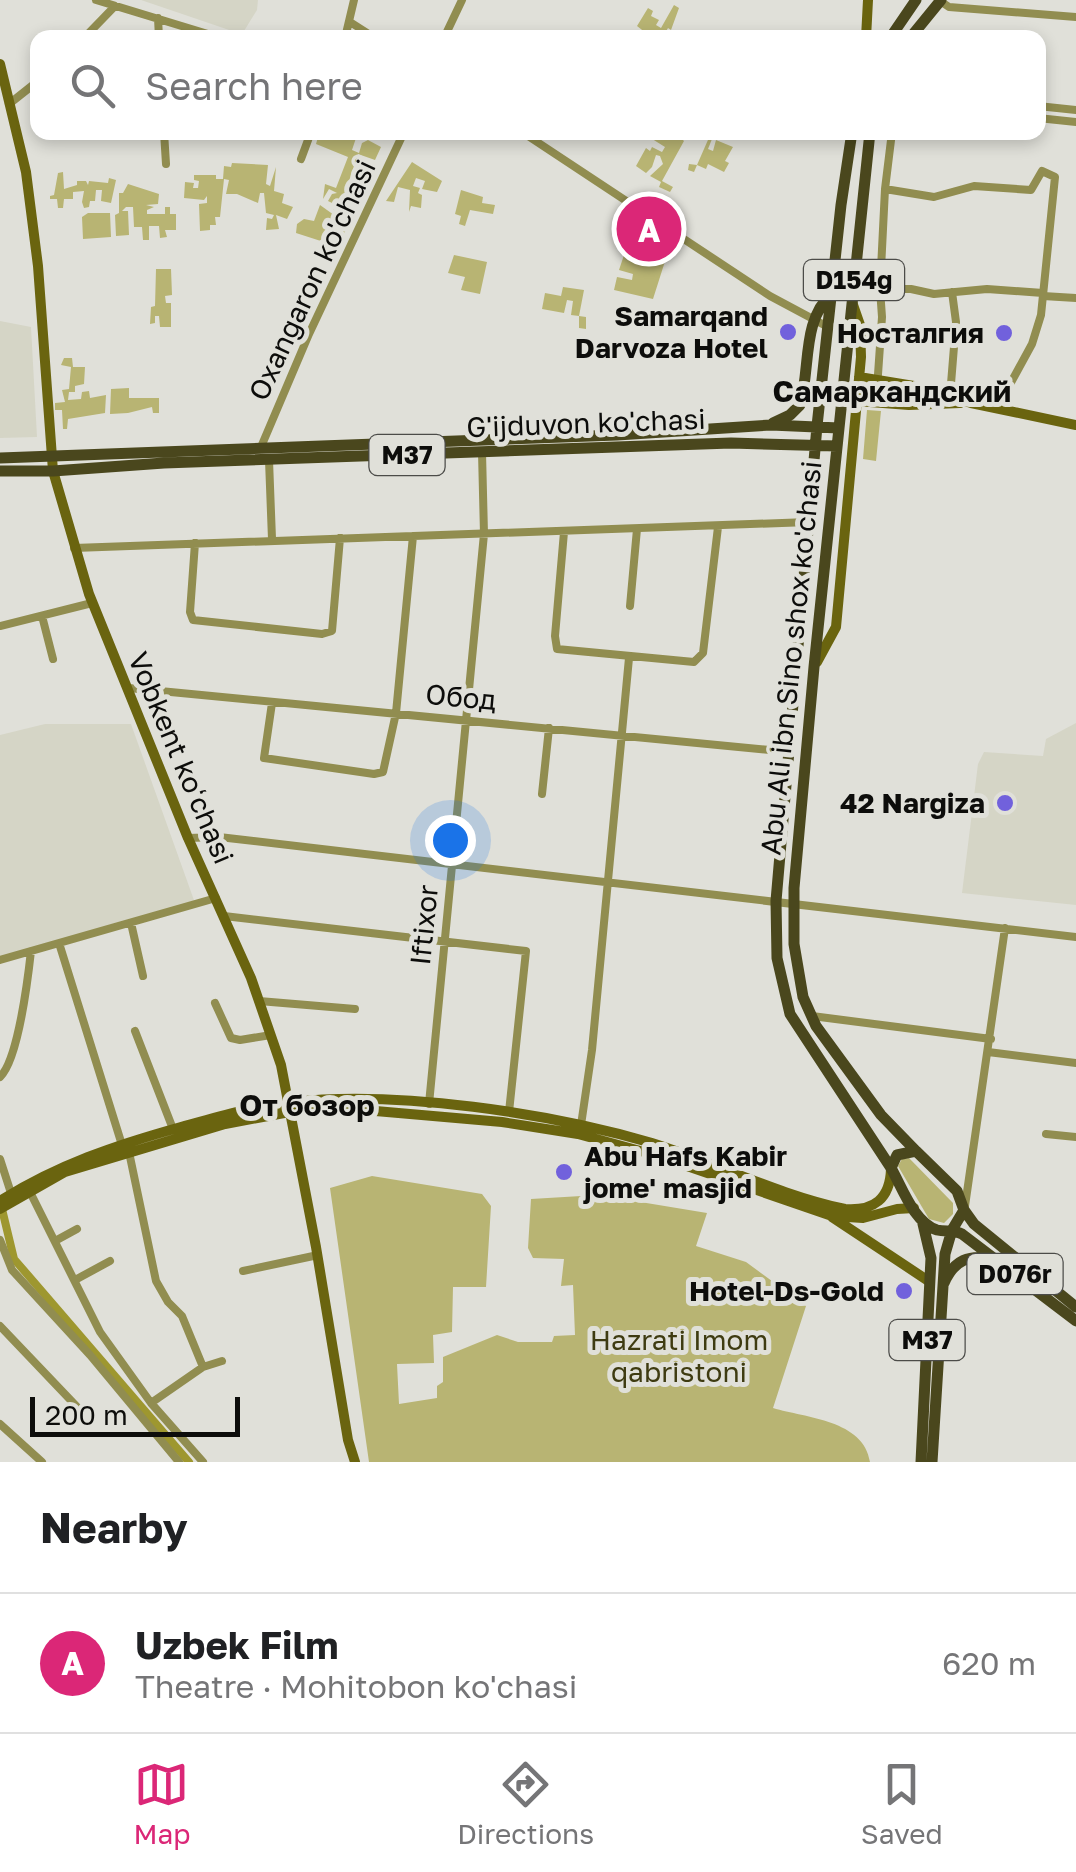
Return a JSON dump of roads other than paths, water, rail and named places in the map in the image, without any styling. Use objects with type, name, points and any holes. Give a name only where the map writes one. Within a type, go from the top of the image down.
[{"type":"main road","points":[[866,30],[868,0]]},
{"type":"main road","points":[[895,30],[916,0]]},
{"type":"main road","points":[[916,30],[940,1]]},
{"type":"main road","name":"Vobkent koʻchasi","points":[[0,64],[26,172],[38,266],[52,465],[73,548],[92,604],[271,1035],[291,1107],[354,1462]]},
{"type":"main road","name":"Abu Ali ibn Sino shox ko'chasi","points":[[851,140],[815,445],[776,900],[777,958],[790,1014],[891,1168]]},
{"type":"main road","name":"Abu Ali ibn Sino shox ko'chasi","points":[[869,140],[793,902],[797,970],[810,1016],[871,1102],[953,1188],[964,1210]]},
{"type":"main road","points":[[765,426],[790,415],[800,405],[813,321],[832,293]]},
{"type":"main road","points":[[814,667],[836,627],[860,377],[860,334],[852,302]]},
{"type":"main road","points":[[860,377],[920,386],[971,403],[1076,425]]},
{"type":"main road","points":[[857,401],[971,403]]},
{"type":"main road","name":"G'ijduvon ko'chasi","points":[[0,470],[261,447],[765,426]]},
{"type":"main road","name":"M37","points":[[765,426],[839,428]]},
{"type":"main road","name":"G'ijduvon ko'chasi","points":[[0,458],[52,465],[731,444],[815,445]]},
{"type":"main road","name":"M37","points":[[815,445],[837,446]]},
{"type":"main road","points":[[0,1209],[13,1195],[30,1192],[65,1172],[173,1129],[231,1113],[291,1107],[430,1104],[509,1112],[653,1144],[832,1216],[930,1282]]},
{"type":"main road","points":[[0,1201],[66,1164],[291,1107],[410,1112],[539,1126],[828,1205],[862,1209],[875,1206],[883,1198],[897,1155],[916,1152]]},
{"type":"main road","name":"M37","points":[[891,1168],[918,1214],[930,1244],[921,1462]]},
{"type":"main road","points":[[832,1216],[863,1218],[897,1209],[918,1214],[936,1230],[952,1230]]},
{"type":"main road","name":"M37","points":[[932,1462],[945,1254],[952,1230],[964,1210]]},
{"type":"main road","name":"D076r","points":[[964,1210],[995,1242],[1076,1307]]},
{"type":"main road","name":"D076r","points":[[952,1230],[1076,1321]]},
{"type":"main road","name":"D076r","points":[[941,1297],[948,1275],[960,1262],[974,1256],[996,1260]]},
{"type":"street","points":[[96,0],[196,30]]},
{"type":"street","points":[[348,30],[354,0]]},
{"type":"street","points":[[448,30],[462,0]]},
{"type":"street","points":[[940,1],[949,7],[1076,18]]},
{"type":"street","points":[[92,30],[116,6]]},
{"type":"street","points":[[158,18],[159,30]]},
{"type":"street","points":[[350,22],[363,30]]},
{"type":"street","points":[[9,104],[30,87]]},
{"type":"street","points":[[1046,107],[1076,110]]},
{"type":"street","points":[[1046,119],[1076,122]]},
{"type":"street","points":[[164,140],[166,164]]},
{"type":"street","points":[[301,159],[309,140]]},
{"type":"street","name":"Oxangaron ko'chasi","points":[[261,447],[400,140]]},
{"type":"street","points":[[534,140],[710,258],[828,327]]},
{"type":"street","points":[[876,403],[885,189],[891,140]]},
{"type":"street","points":[[885,189],[934,197],[974,186],[1031,190],[1042,172],[1055,176],[1037,331],[1008,388],[1004,409]]},
{"type":"street","points":[[880,289],[934,294],[987,289],[1076,298]]},
{"type":"street","points":[[950,396],[956,322],[952,292]]},
{"type":"street","name":"Iftixor","points":[[430,1104],[484,534],[482,452]]},
{"type":"street","points":[[269,460],[272,539]]},
{"type":"street","points":[[73,548],[810,522]]},
{"type":"street","points":[[564,532],[557,649],[694,662],[701,658],[718,526]]},
{"type":"street","points":[[630,606],[637,529]]},
{"type":"street","points":[[272,702],[264,758],[374,774],[383,772],[396,713],[412,536]]},
{"type":"street","points":[[195,543],[190,612],[193,620],[322,634],[332,631],[340,538]]},
{"type":"street","points":[[0,626],[92,604]]},
{"type":"street","points":[[42,616],[53,659]]},
{"type":"street","points":[[581,1125],[629,658]]},
{"type":"street","name":"Обод","points":[[129,688],[790,752]]},
{"type":"street","points":[[542,794],[549,728]]},
{"type":"street","points":[[188,838],[219,837],[1076,936]]},
{"type":"street","points":[[0,960],[216,898]]},
{"type":"street","points":[[224,916],[526,952],[509,1112]]},
{"type":"street","points":[[131,923],[143,976]]},
{"type":"street","points":[[964,1210],[1005,928]]},
{"type":"street","points":[[58,943],[126,1148],[156,1281],[182,1316],[203,1367]]},
{"type":"street","points":[[0,1077],[8,1065],[25,997],[31,951]]},
{"type":"street","points":[[259,1000],[356,1010]]},
{"type":"street","points":[[215,1003],[231,1038],[271,1035]]},
{"type":"street","points":[[810,1016],[990,1039]]},
{"type":"street","points":[[135,1031],[173,1129]]},
{"type":"street","points":[[988,1052],[1076,1063]]},
{"type":"street","points":[[1046,1134],[1076,1137]]},
{"type":"street","points":[[0,1159],[13,1195]]},
{"type":"street","points":[[953,1188],[963,1186],[970,1178]]},
{"type":"street","points":[[30,1192],[100,1332],[151,1403],[203,1462]]},
{"type":"street","points":[[55,1241],[76,1229]]},
{"type":"street","points":[[0,1240],[12,1270],[90,1355],[179,1462]]},
{"type":"street","points":[[243,1271],[318,1255]]},
{"type":"street","points":[[75,1280],[110,1261]]},
{"type":"street","points":[[0,1326],[81,1411]]},
{"type":"street","points":[[151,1403],[203,1367],[222,1360]]},
{"type":"street","points":[[0,1424],[42,1462]]},
{"type":"waterway","points":[[1,1205],[14,1259],[189,1462]]},
{"type":"place","name":"Uzbek Film","points":[[649,229]]},
{"type":"place","name":"Samarqand Darvoza Hotel","points":[[788,332]]},
{"type":"place","name":"Носталгия","points":[[1004,333]]},
{"type":"place","name":"42 Nargiza","points":[[1005,803]]},
{"type":"place","name":"Abu Hafs Kabir jome' masjid","points":[[564,1172]]},
{"type":"place","name":"Hotel-Ds-Gold","points":[[904,1291]]},
{"type":"district","name":"Самаркандский","points":[[892,392]]},
{"type":"district","name":"От бозор","points":[[307,1106]]},
{"type":"park label","name":"Hazrati Imom qabristoni","points":[[679,1356]]}]
